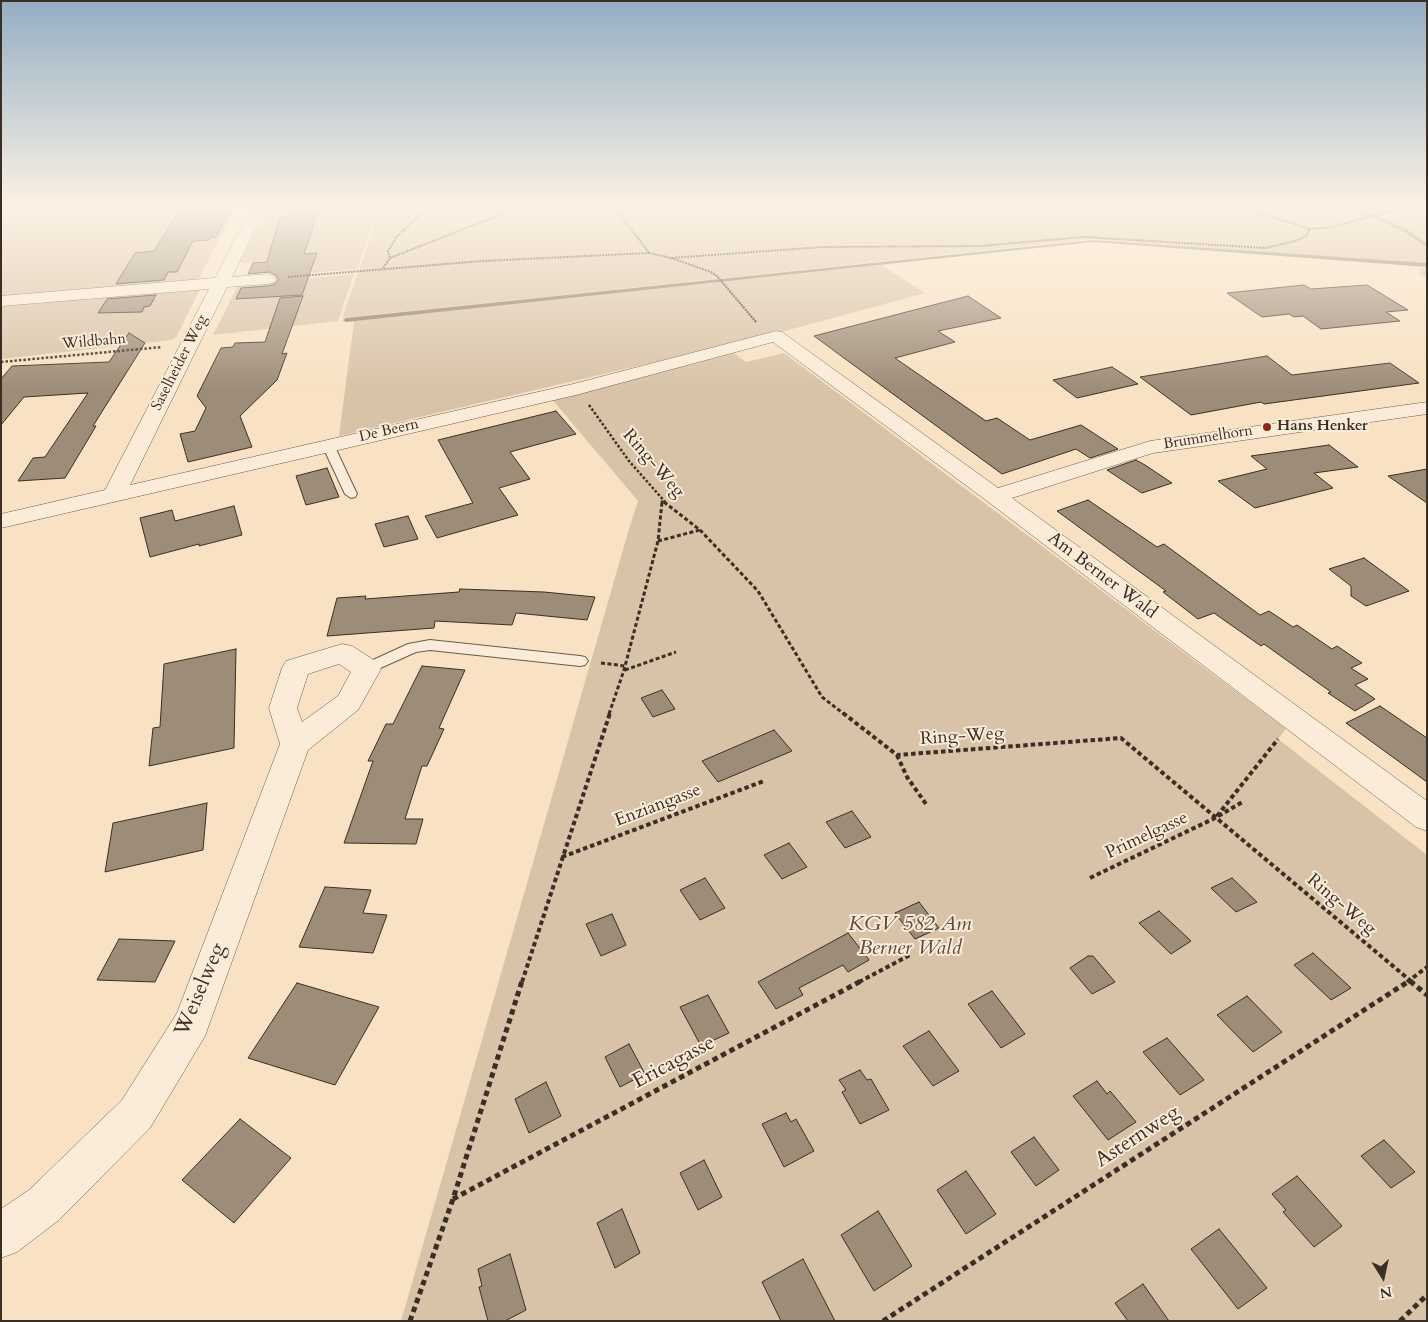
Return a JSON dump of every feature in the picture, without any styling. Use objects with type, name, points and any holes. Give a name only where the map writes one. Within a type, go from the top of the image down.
[{"type":"street","name":"Saselheider Weg","points":[[114,494],[228,267]]},
{"type":"street","points":[[1,301],[268,279]]},
{"type":"street","name":"De Beern","points":[[1,521],[576,389],[768,331]]},
{"type":"street","name":"Am Berner Wald","points":[[768,331],[995,496],[1427,818]]},
{"type":"street","name":"Brummelhorn","points":[[995,496],[1150,447],[1427,408]]},
{"type":"street","points":[[342,653],[367,669],[348,703],[295,744],[284,708],[296,668],[342,653]]},
{"type":"street","name":"Weiselweg","points":[[1,1236],[44,1205],[136,1114],[192,1023],[295,744]]},
{"type":"lane","points":[[328,445],[352,494]]},
{"type":"lane","points":[[367,669],[414,648],[430,645],[580,661]]},
{"type":"path","points":[[268,279],[412,267]]},
{"type":"path","points":[[696,267],[717,276],[768,331]]},
{"type":"path","name":"Wildbahn","points":[[1,362],[190,345]]},
{"type":"path","name":"Ring-Weg","points":[[576,389],[629,461],[662,500],[700,530],[758,591],[822,696],[897,755],[1122,738],[1427,994]]},
{"type":"path","points":[[410,1321],[453,1199],[624,670],[658,542],[662,500]]},
{"type":"path","points":[[658,542],[700,530]]},
{"type":"path","points":[[624,670],[676,652]]},
{"type":"path","points":[[1215,818],[1294,719]]},
{"type":"path","points":[[897,755],[907,777],[926,804]]},
{"type":"path","name":"Enziangasse","points":[[562,857],[764,780]]},
{"type":"path","name":"Primelgasse","points":[[1090,878],[1215,818],[1244,801]]},
{"type":"path","name":"Ericagasse","points":[[453,1199],[910,956]]},
{"type":"path","name":"Asternweg","points":[[884,1321],[1410,980],[1427,967]]},
{"type":"path","points":[[1400,1321],[1427,1296]]},
{"type":"green space","points":[[1,267],[205,267],[197,282],[1,297]]},
{"type":"green space","points":[[280,267],[358,267],[357,269],[271,276],[278,273]]},
{"type":"green space","points":[[360,267],[829,267],[342,318]]},
{"type":"green space","points":[[865,267],[884,267],[925,293],[770,335],[339,436],[354,321]]},
{"type":"green space","points":[[1424,267],[1427,267],[1427,278],[1419,274],[1421,269],[1425,269]]},
{"type":"green space","points":[[354,274],[338,321],[213,335],[238,285]]},
{"type":"green space","points":[[200,289],[176,337],[172,340],[1,359],[1,306]]},
{"type":"green space","name":"KGV 582 Am Berner Wald","points":[[734,353],[746,362],[784,353],[1286,729],[1278,739],[1427,855],[1427,1321],[401,1321],[638,501],[551,398]]},
{"type":"building","points":[[127,267],[180,267],[177,272],[168,272],[164,280],[116,284]]},
{"type":"building","points":[[251,267],[312,267],[302,295],[236,299],[241,288],[268,286],[275,284],[278,280],[276,275],[269,272],[248,274]]},
{"type":"building","points":[[1304,285],[1311,289],[1367,285],[1408,310],[1386,312],[1400,321],[1321,329],[1303,316],[1294,317],[1289,314],[1262,317],[1227,293]]},
{"type":"building","points":[[156,295],[150,306],[144,307],[142,312],[98,313],[107,299]]},
{"type":"building","points":[[303,296],[282,354],[287,353],[277,380],[240,416],[252,447],[188,462],[180,434],[195,431],[206,408],[197,396],[221,348],[233,347],[235,343],[265,342],[280,298]]},
{"type":"building","points":[[968,296],[1001,318],[938,331],[955,342],[895,358],[986,421],[997,418],[1030,440],[1081,425],[1118,449],[1090,458],[1076,449],[1002,474],[814,336]]},
{"type":"building","points":[[129,333],[145,343],[93,426],[96,426],[65,478],[18,481],[33,458],[45,457],[88,393],[24,397],[1,425],[1,379],[12,366],[109,362]]},
{"type":"building","points":[[1267,356],[1292,375],[1390,363],[1419,383],[1264,404],[1261,402],[1191,415],[1140,377]]},
{"type":"building","points":[[1112,367],[1138,384],[1077,398],[1053,380]]},
{"type":"building","points":[[556,411],[576,434],[510,452],[530,479],[499,488],[518,515],[437,538],[425,516],[473,503],[438,440]]},
{"type":"building","points":[[1329,445],[1358,467],[1314,473],[1333,488],[1255,508],[1218,481],[1267,469],[1251,456]]},
{"type":"building","points":[[1136,460],[1172,483],[1142,493],[1107,470]]},
{"type":"building","points":[[327,468],[339,497],[306,505],[296,476]]},
{"type":"building","points":[[1427,469],[1427,503],[1388,476]]},
{"type":"building","points":[[1088,500],[1157,547],[1164,544],[1260,615],[1269,611],[1293,627],[1297,625],[1332,649],[1337,646],[1362,663],[1351,668],[1368,679],[1355,685],[1375,699],[1355,711],[1328,693],[1331,692],[1264,644],[1261,646],[1214,613],[1198,619],[1163,592],[1166,591],[1057,511]]},
{"type":"building","points":[[234,506],[242,535],[150,557],[140,518],[172,510],[175,521]]},
{"type":"building","points":[[408,516],[418,539],[384,547],[375,524]]},
{"type":"building","points":[[1364,558],[1409,591],[1366,606],[1351,596],[1351,586],[1329,569]]},
{"type":"building","points":[[460,589],[544,592],[595,597],[587,620],[516,613],[512,625],[435,621],[434,628],[327,636],[337,598],[366,596],[365,599],[459,592]]},
{"type":"building","points":[[236,649],[234,748],[149,766],[153,728],[160,727],[164,664]]},
{"type":"building","points":[[422,666],[465,670],[439,728],[444,729],[427,766],[422,766],[405,819],[423,819],[416,844],[344,843],[373,761],[368,761],[386,724],[393,724]]},
{"type":"building","points":[[662,690],[675,709],[653,717],[641,698]]},
{"type":"building","points":[[1380,706],[1427,738],[1427,782],[1346,723]]},
{"type":"building","points":[[774,730],[792,751],[718,782],[702,761]]},
{"type":"building","points":[[207,803],[203,850],[105,872],[113,823]]},
{"type":"building","points":[[852,811],[871,837],[845,848],[826,822]]},
{"type":"building","points":[[789,843],[807,867],[782,879],[764,855]]},
{"type":"building","points":[[705,878],[725,908],[700,920],[680,890]]},
{"type":"building","points":[[1232,878],[1257,902],[1236,912],[1211,888]]},
{"type":"building","points":[[325,887],[371,890],[363,913],[387,915],[373,953],[299,947]]},
{"type":"building","points":[[919,902],[939,928],[915,939],[895,913]]},
{"type":"building","points":[[1159,911],[1191,941],[1171,954],[1139,923]]},
{"type":"building","points":[[612,914],[626,945],[601,956],[586,924]]},
{"type":"building","points":[[848,933],[869,960],[848,972],[843,965],[799,988],[803,995],[776,1009],[758,982]]},
{"type":"building","points":[[119,939],[175,941],[155,982],[97,980]]},
{"type":"building","points":[[1313,953],[1351,988],[1331,1000],[1294,965]]},
{"type":"building","points":[[1088,956],[1093,956],[1115,982],[1092,994],[1070,968]]},
{"type":"building","points":[[297,983],[379,1007],[335,1085],[248,1058]]},
{"type":"building","points":[[992,991],[1025,1034],[1001,1048],[968,1004]]},
{"type":"building","points":[[708,995],[729,1033],[701,1046],[680,1007]]},
{"type":"building","points":[[1247,996],[1282,1032],[1253,1052],[1217,1015]]},
{"type":"building","points":[[929,1031],[959,1071],[933,1086],[903,1046]]},
{"type":"building","points":[[1167,1038],[1204,1080],[1180,1095],[1143,1052]]},
{"type":"building","points":[[629,1044],[645,1074],[620,1087],[605,1057]]},
{"type":"building","points":[[860,1070],[867,1080],[871,1079],[889,1110],[860,1124],[842,1092],[846,1090],[839,1080]]},
{"type":"building","points":[[1097,1081],[1107,1094],[1110,1091],[1136,1122],[1108,1140],[1073,1096]]},
{"type":"building","points":[[546,1082],[561,1116],[529,1133],[515,1099]]},
{"type":"building","points":[[786,1113],[791,1122],[796,1119],[814,1151],[784,1167],[762,1124]]},
{"type":"building","points":[[240,1119],[291,1158],[234,1223],[182,1180]]},
{"type":"building","points":[[1034,1137],[1059,1170],[1036,1186],[1011,1152]]},
{"type":"building","points":[[1384,1140],[1415,1172],[1391,1188],[1361,1156]]},
{"type":"building","points":[[704,1160],[722,1197],[698,1210],[680,1173]]},
{"type":"building","points":[[966,1171],[996,1214],[966,1234],[937,1190]]},
{"type":"building","points":[[1297,1176],[1342,1226],[1314,1247],[1283,1212],[1286,1210],[1272,1194]]},
{"type":"building","points":[[622,1209],[640,1253],[615,1268],[597,1223]]},
{"type":"building","points":[[878,1211],[912,1266],[874,1291],[841,1235]]},
{"type":"building","points":[[1219,1229],[1267,1288],[1238,1309],[1191,1249]]},
{"type":"building","points":[[510,1254],[526,1310],[505,1321],[488,1321],[479,1287],[482,1286],[478,1269]]},
{"type":"building","points":[[803,1259],[835,1321],[781,1321],[762,1282]]},
{"type":"building","points":[[1143,1284],[1169,1321],[1128,1321],[1115,1303]]},
{"type":"waterway","points":[[346,320],[850,267]]},
{"type":"place","name":"Hans Henker","points":[[1267,427]]}]
